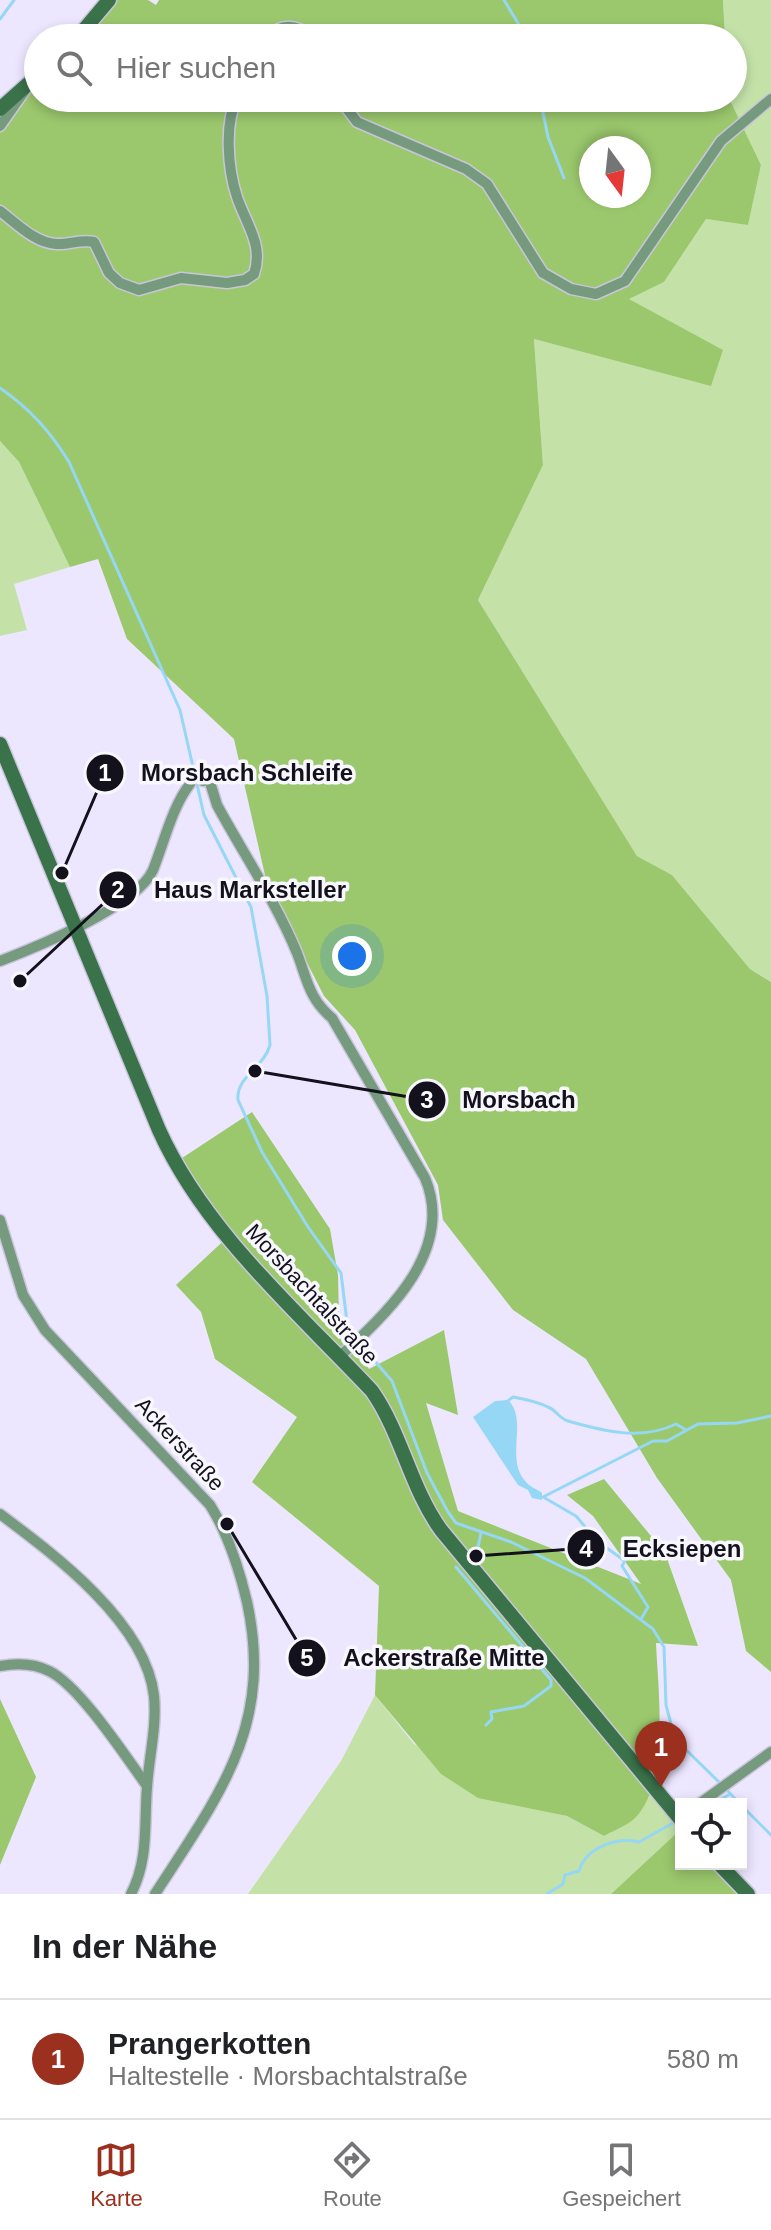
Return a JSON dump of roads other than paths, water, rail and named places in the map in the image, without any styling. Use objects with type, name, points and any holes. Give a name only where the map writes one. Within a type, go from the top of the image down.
[{"type":"main road","points":[[89,24],[109,0]]},
{"type":"main road","points":[[0,109],[24,87]]},
{"type":"main road","name":"Morsbachtalstraße","points":[[0,744],[159,1130],[181,1176],[210,1217],[345,1352],[388,1416],[422,1501],[435,1522],[675,1812]]},
{"type":"main road","points":[[725,1870],[748,1894]]},
{"type":"street","points":[[0,126],[24,95]]},
{"type":"street","points":[[350,112],[357,122],[466,169],[487,184],[543,273],[581,293],[596,294],[625,281],[721,141],[771,99]]},
{"type":"street","points":[[0,211],[41,241],[52,244],[80,239],[94,242],[109,273],[120,283],[139,290],[181,278],[227,283],[245,280],[254,274],[258,262],[257,243],[236,194],[231,112]]},
{"type":"street","points":[[206,780],[297,953],[306,986],[318,1006],[332,1018],[425,1178],[434,1200],[430,1230],[410,1284],[345,1352]]},
{"type":"street","points":[[0,961],[110,910],[146,880],[190,784]]},
{"type":"street","name":"Ackerstraße","points":[[0,1220],[29,1309],[45,1330],[210,1505],[224,1530],[244,1592],[256,1677],[247,1729],[212,1802],[155,1894]]},
{"type":"street","points":[[0,1514],[36,1540],[121,1621],[138,1647],[154,1694],[155,1724],[147,1786],[143,1862],[131,1894]]},
{"type":"street","points":[[0,1666],[21,1663],[52,1672],[70,1687],[147,1786]]},
{"type":"street","points":[[708,1798],[771,1752]]},
{"type":"water","points":[[508,1400],[517,1418],[516,1451],[520,1473],[528,1484],[542,1493],[542,1500],[532,1498],[528,1490],[518,1485],[473,1417],[495,1401]]},
{"type":"waterway","points":[[0,19],[14,0]]},
{"type":"waterway","points":[[504,0],[519,24]]},
{"type":"waterway","points":[[543,112],[548,137],[564,178]]},
{"type":"waterway","points":[[0,388],[39,421],[69,462],[180,710],[204,815],[251,907],[267,996],[270,1045],[241,1085],[238,1100],[262,1152],[308,1227],[341,1273],[347,1322],[355,1338],[392,1381],[427,1473],[456,1523],[511,1542],[585,1578],[653,1629],[664,1647],[666,1705],[675,1739],[721,1784]]},
{"type":"waterway","points":[[505,1403],[513,1397],[531,1401],[551,1408],[565,1420],[608,1431],[649,1432],[676,1424],[686,1430]]},
{"type":"waterway","points":[[641,1619],[648,1607],[622,1566],[625,1561],[597,1541],[576,1516],[543,1497],[653,1441],[667,1441],[698,1424],[737,1423],[771,1416]]},
{"type":"waterway","points":[[476,1556],[481,1533]]},
{"type":"waterway","points":[[456,1567],[551,1680],[551,1686],[524,1706],[491,1712],[492,1719],[486,1725]]},
{"type":"waterway","points":[[726,1789],[734,1798]]},
{"type":"waterway","points":[[723,1798],[730,1794]]},
{"type":"waterway","points":[[747,1811],[771,1835]]},
{"type":"waterway","points":[[547,1894],[563,1884],[565,1875],[579,1871],[595,1850],[621,1841],[639,1842],[673,1823]]},
{"type":"place","name":"Morsbach Schleife","points":[[62,873]]},
{"type":"place","name":"Haus Marksteller","points":[[20,981]]},
{"type":"place","name":"Morsbach","points":[[255,1071]]},
{"type":"place","name":"Ackerstraße Mitte","points":[[227,1524]]},
{"type":"place","name":"Ecksiepen","points":[[476,1556]]},
{"type":"place","name":"Prangerkotten","points":[[661,1787]]}]
